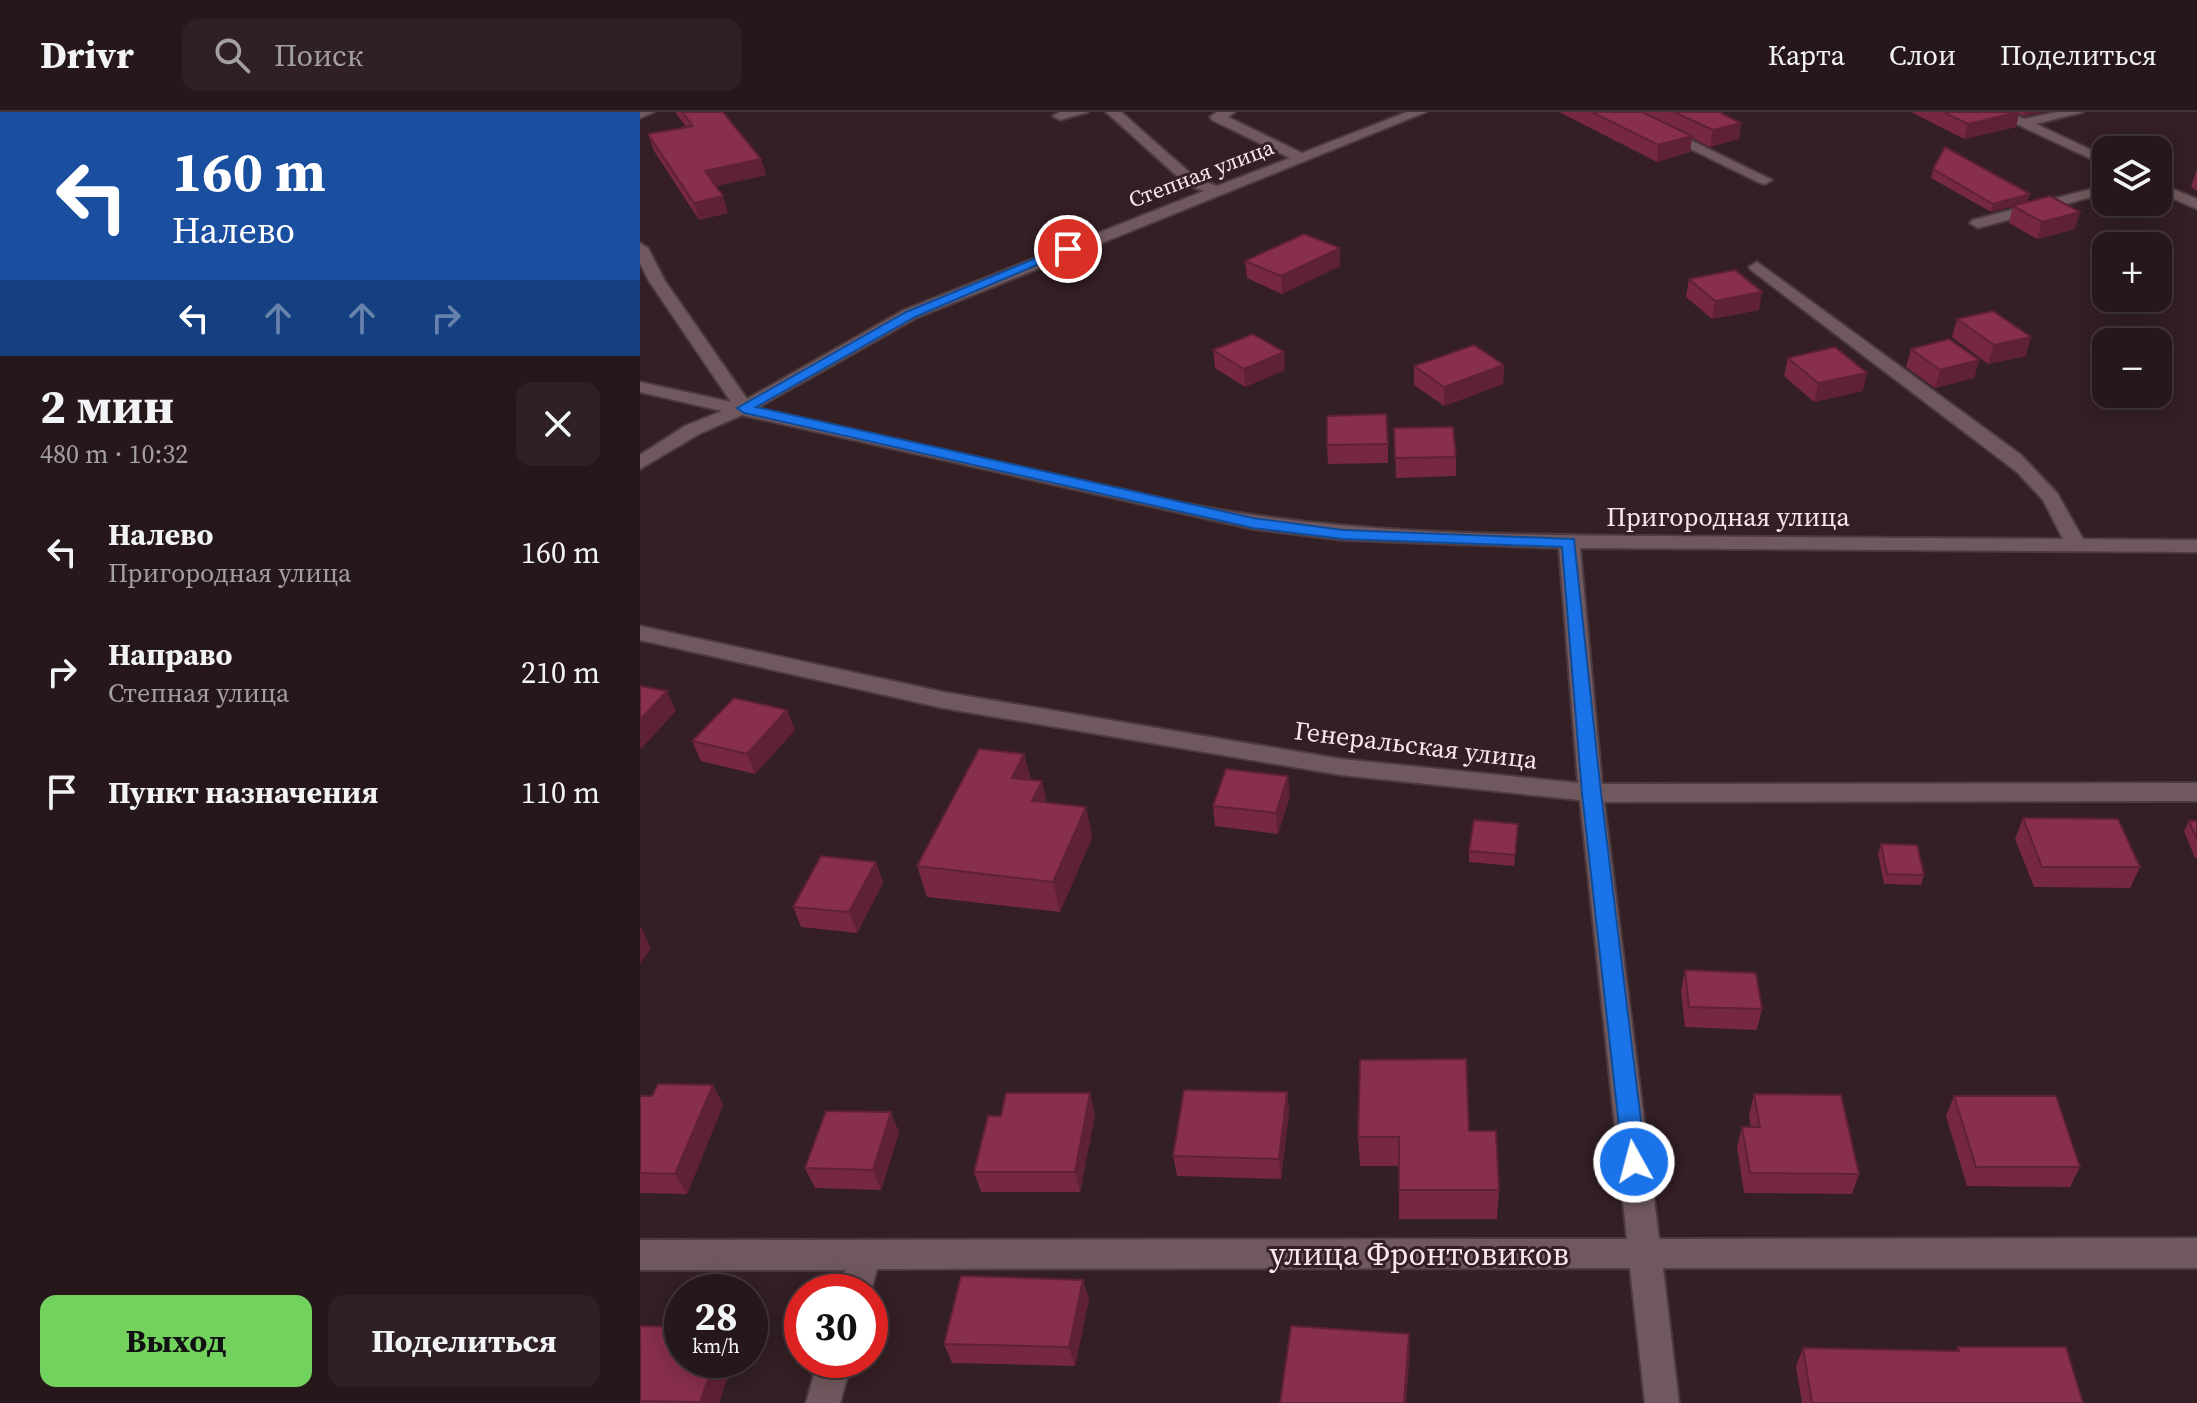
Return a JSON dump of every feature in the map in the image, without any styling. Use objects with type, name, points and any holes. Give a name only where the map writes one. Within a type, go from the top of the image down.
[{"type":"street","points":[[640,114],[647,112]]},
{"type":"street","points":[[1060,116],[1081,112]]},
{"type":"street","points":[[1113,112],[1192,182],[1217,191]]},
{"type":"street","points":[[1228,112],[1217,117],[1302,158]]},
{"type":"street","name":"Степная улица","points":[[640,463],[692,430],[744,408],[923,308],[1419,112]]},
{"type":"street","points":[[1622,112],[1765,180]]},
{"type":"street","points":[[1998,112],[2092,155]]},
{"type":"street","points":[[2024,123],[2076,112]]},
{"type":"street","points":[[1978,223],[2092,193]]},
{"type":"street","points":[[2172,193],[2197,205]]},
{"type":"street","points":[[640,248],[657,281],[744,408]]},
{"type":"street","points":[[1757,267],[2044,485],[2065,517],[2075,545]]},
{"type":"street","points":[[640,289],[657,281]]},
{"type":"street","name":"Пригородная улица","points":[[640,387],[1253,523],[1343,534],[1569,542],[2197,546]]},
{"type":"street","points":[[1569,542],[1591,793],[1662,1403]]},
{"type":"street","name":"Генеральская улица","points":[[640,633],[974,705],[1341,767],[1591,793],[2197,792]]},
{"type":"street","name":"улица Фронтовиков","points":[[640,1255],[2197,1253]]},
{"type":"street","points":[[860,1274],[865,1255]]},
{"type":"street","points":[[823,1403],[830,1378]]},
{"type":"building","points":[[682,112],[723,112],[761,159],[705,171],[723,196],[694,203],[648,134],[693,126]]},
{"type":"building","points":[[1592,112],[1642,112],[1692,136],[1658,145]]},
{"type":"building","points":[[1674,112],[1719,112],[1741,123],[1713,130]]},
{"type":"building","points":[[1943,112],[2019,112],[1968,124]]},
{"type":"building","points":[[1945,147],[2030,194],[1993,204],[1933,169]]},
{"type":"building","points":[[2050,196],[2080,212],[2042,222],[2013,206]]},
{"type":"building","points":[[1304,234],[1340,248],[1281,276],[1245,261]]},
{"type":"building","points":[[1735,270],[1762,292],[1715,301],[1689,279]]},
{"type":"building","points":[[1993,311],[2031,337],[1994,345],[1957,319]]},
{"type":"building","points":[[1253,334],[1284,352],[1244,369],[1213,350]]},
{"type":"building","points":[[1949,339],[1979,360],[1940,370],[1911,349]]},
{"type":"building","points":[[1474,345],[1504,365],[1444,387],[1414,366]]},
{"type":"building","points":[[1835,347],[1867,373],[1818,383],[1788,358]]},
{"type":"building","points":[[1386,414],[1388,444],[1327,445],[1327,416]]},
{"type":"building","points":[[1453,427],[1456,457],[1395,458],[1394,428]]},
{"type":"building","points":[[640,686],[667,691],[640,720]]},
{"type":"building","points":[[734,698],[787,710],[747,754],[692,741]]},
{"type":"building","points":[[979,749],[1024,754],[1012,778],[1042,781],[1032,801],[1086,807],[1053,882],[917,866]]},
{"type":"building","points":[[1226,769],[1288,776],[1276,813],[1213,806]]},
{"type":"building","points":[[2023,818],[2118,819],[2140,867],[2042,867]]},
{"type":"building","points":[[1474,820],[1518,824],[1515,855],[1469,851]]},
{"type":"building","points":[[2189,821],[2197,821],[2197,839]]},
{"type":"building","points":[[1881,844],[1917,845],[1924,875],[1887,874]]},
{"type":"building","points":[[821,856],[876,862],[849,912],[793,907]]},
{"type":"building","points":[[1685,970],[1756,973],[1762,1009],[1689,1007]]},
{"type":"building","points":[[1466,1059],[1469,1131],[1496,1131],[1499,1190],[1399,1190],[1399,1137],[1358,1137],[1360,1060]]},
{"type":"building","points":[[658,1084],[713,1085],[675,1174],[640,1173],[640,1096],[652,1096]]},
{"type":"building","points":[[1184,1090],[1287,1092],[1279,1159],[1173,1156]]},
{"type":"building","points":[[1006,1093],[1090,1093],[1075,1172],[974,1172],[988,1116],[1001,1116]]},
{"type":"building","points":[[1754,1094],[1841,1095],[1859,1174],[1750,1173],[1742,1127],[1760,1127]]},
{"type":"building","points":[[1954,1096],[2056,1096],[2080,1167],[1976,1167]]},
{"type":"building","points":[[826,1111],[891,1112],[873,1170],[805,1168]]},
{"type":"building","points":[[961,1276],[1083,1280],[1069,1347],[944,1344]]},
{"type":"building","points":[[640,1326],[664,1327],[664,1378],[709,1378],[700,1402],[640,1401]]},
{"type":"building","points":[[1291,1326],[1409,1334],[1404,1403],[1280,1403]]},
{"type":"building","points":[[1958,1347],[2066,1347],[2083,1403],[1812,1403],[1803,1348],[1959,1351]]},
{"type":"route","points":[[1068,249],[910,314],[744,408],[1253,523],[1343,534],[1569,542],[1591,793],[1634,1162]]}]
